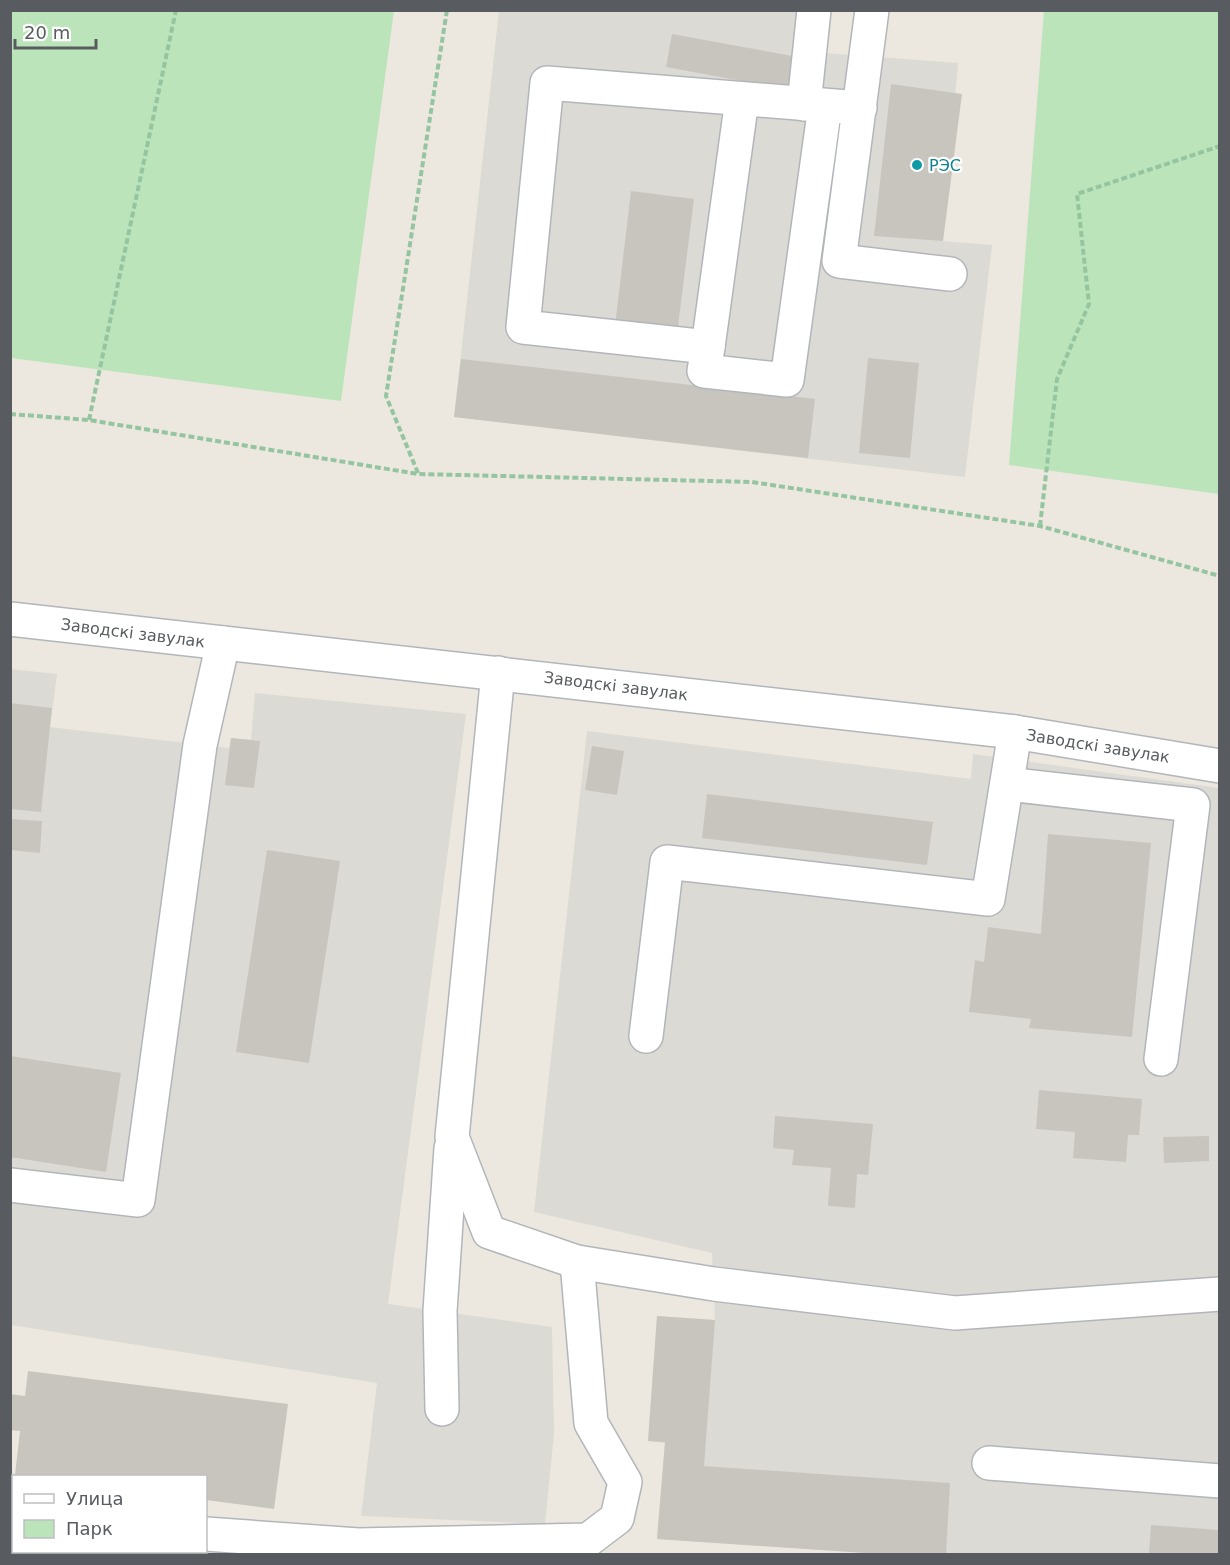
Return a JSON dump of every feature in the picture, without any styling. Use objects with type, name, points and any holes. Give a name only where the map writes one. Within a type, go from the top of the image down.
[{"type":"lane","points":[[742,99],[704,371],[786,380],[814,105],[814,10]]},
{"type":"lane","points":[[870,26],[839,261],[950,274]]},
{"type":"lane","points":[[708,347],[523,327],[548,83],[860,108]]},
{"type":"lane","name":"Заводскі завулак","points":[[10,619],[1015,732],[1220,766]]},
{"type":"lane","points":[[10,1185],[138,1200],[200,745],[223,643]]},
{"type":"lane","points":[[442,1409],[440,1311],[452,1137],[498,673]]},
{"type":"lane","points":[[646,1036],[667,862],[988,899],[1015,732]]},
{"type":"lane","points":[[1007,784],[1193,805],[1161,1059]]},
{"type":"lane","points":[[452,1137],[489,1232],[577,1262],[714,1284],[956,1313],[1220,1294]]},
{"type":"lane","points":[[207,1534],[358,1545],[588,1540],[617,1518],[625,1482],[591,1423],[577,1262]]},
{"type":"lane","points":[[989,1463],[1220,1480]]},
{"type":"path","points":[[89,420],[176,10]]},
{"type":"path","points":[[418,474],[386,396],[447,10]]},
{"type":"path","points":[[1040,526],[1057,379],[1089,304],[1077,194],[1220,146]]},
{"type":"path","points":[[10,414],[89,420],[418,474],[752,482],[1040,526],[1220,576]]},
{"type":"shaded area","points":[[499,11],[831,11],[825,53],[958,63],[943,241],[992,245],[965,477],[454,417]]},
{"type":"shaded area","points":[[10,669],[57,674],[50,727],[229,748],[231,738],[251,740],[255,693],[466,714],[388,1304],[552,1327],[554,1434],[545,1524],[361,1516],[377,1383],[11,1325]]},
{"type":"shaded area","points":[[587,731],[971,779],[973,754],[1219,788],[1219,1554],[881,1554],[657,1539],[665,1443],[648,1441],[657,1316],[715,1320],[712,1253],[534,1212]]},
{"type":"green space","points":[[11,10],[394,11],[341,401],[11,358]]},
{"type":"green space","points":[[1044,11],[1219,11],[1219,494],[1009,465]]},
{"type":"building","points":[[672,34],[803,58],[797,91],[666,67]]},
{"type":"building","name":"РЭС","points":[[891,84],[962,94],[943,241],[874,236]]},
{"type":"building","points":[[631,191],[694,199],[677,334],[615,326]]},
{"type":"building","points":[[868,358],[919,363],[910,458],[859,453]]},
{"type":"building","points":[[461,359],[815,399],[808,458],[454,417]]},
{"type":"building","points":[[10,703],[52,708],[41,812],[10,809]]},
{"type":"building","points":[[231,738],[260,741],[254,788],[225,785]]},
{"type":"building","points":[[592,746],[624,751],[617,795],[585,790]]},
{"type":"building","points":[[707,794],[933,822],[927,865],[702,838]]},
{"type":"building","points":[[10,819],[42,821],[40,853],[10,850]]},
{"type":"building","points":[[1048,834],[1151,843],[1132,1037],[1029,1028],[1031,1019],[969,1012],[975,960],[984,962],[988,927],[1041,934]]},
{"type":"building","points":[[267,850],[340,861],[309,1063],[236,1052]]},
{"type":"building","points":[[10,1056],[121,1073],[106,1172],[10,1157]]},
{"type":"building","points":[[1039,1090],[1142,1099],[1139,1135],[1128,1135],[1126,1162],[1073,1158],[1075,1132],[1036,1129]]},
{"type":"building","points":[[775,1116],[873,1124],[868,1175],[857,1174],[855,1208],[828,1206],[831,1168],[792,1165],[794,1150],[773,1148]]},
{"type":"building","points":[[1209,1136],[1209,1161],[1164,1163],[1163,1137]]},
{"type":"building","points":[[657,1316],[715,1320],[704,1466],[950,1483],[946,1554],[881,1554],[657,1539],[665,1442],[648,1441]]},
{"type":"building","points":[[28,1371],[288,1404],[274,1509],[207,1500],[207,1475],[15,1475],[20,1431],[10,1430],[10,1394],[25,1396]]},
{"type":"building","points":[[1151,1525],[1220,1530],[1220,1554],[1149,1554]]},
{"type":"place","name":"РЭС","points":[[917,165]]}]
